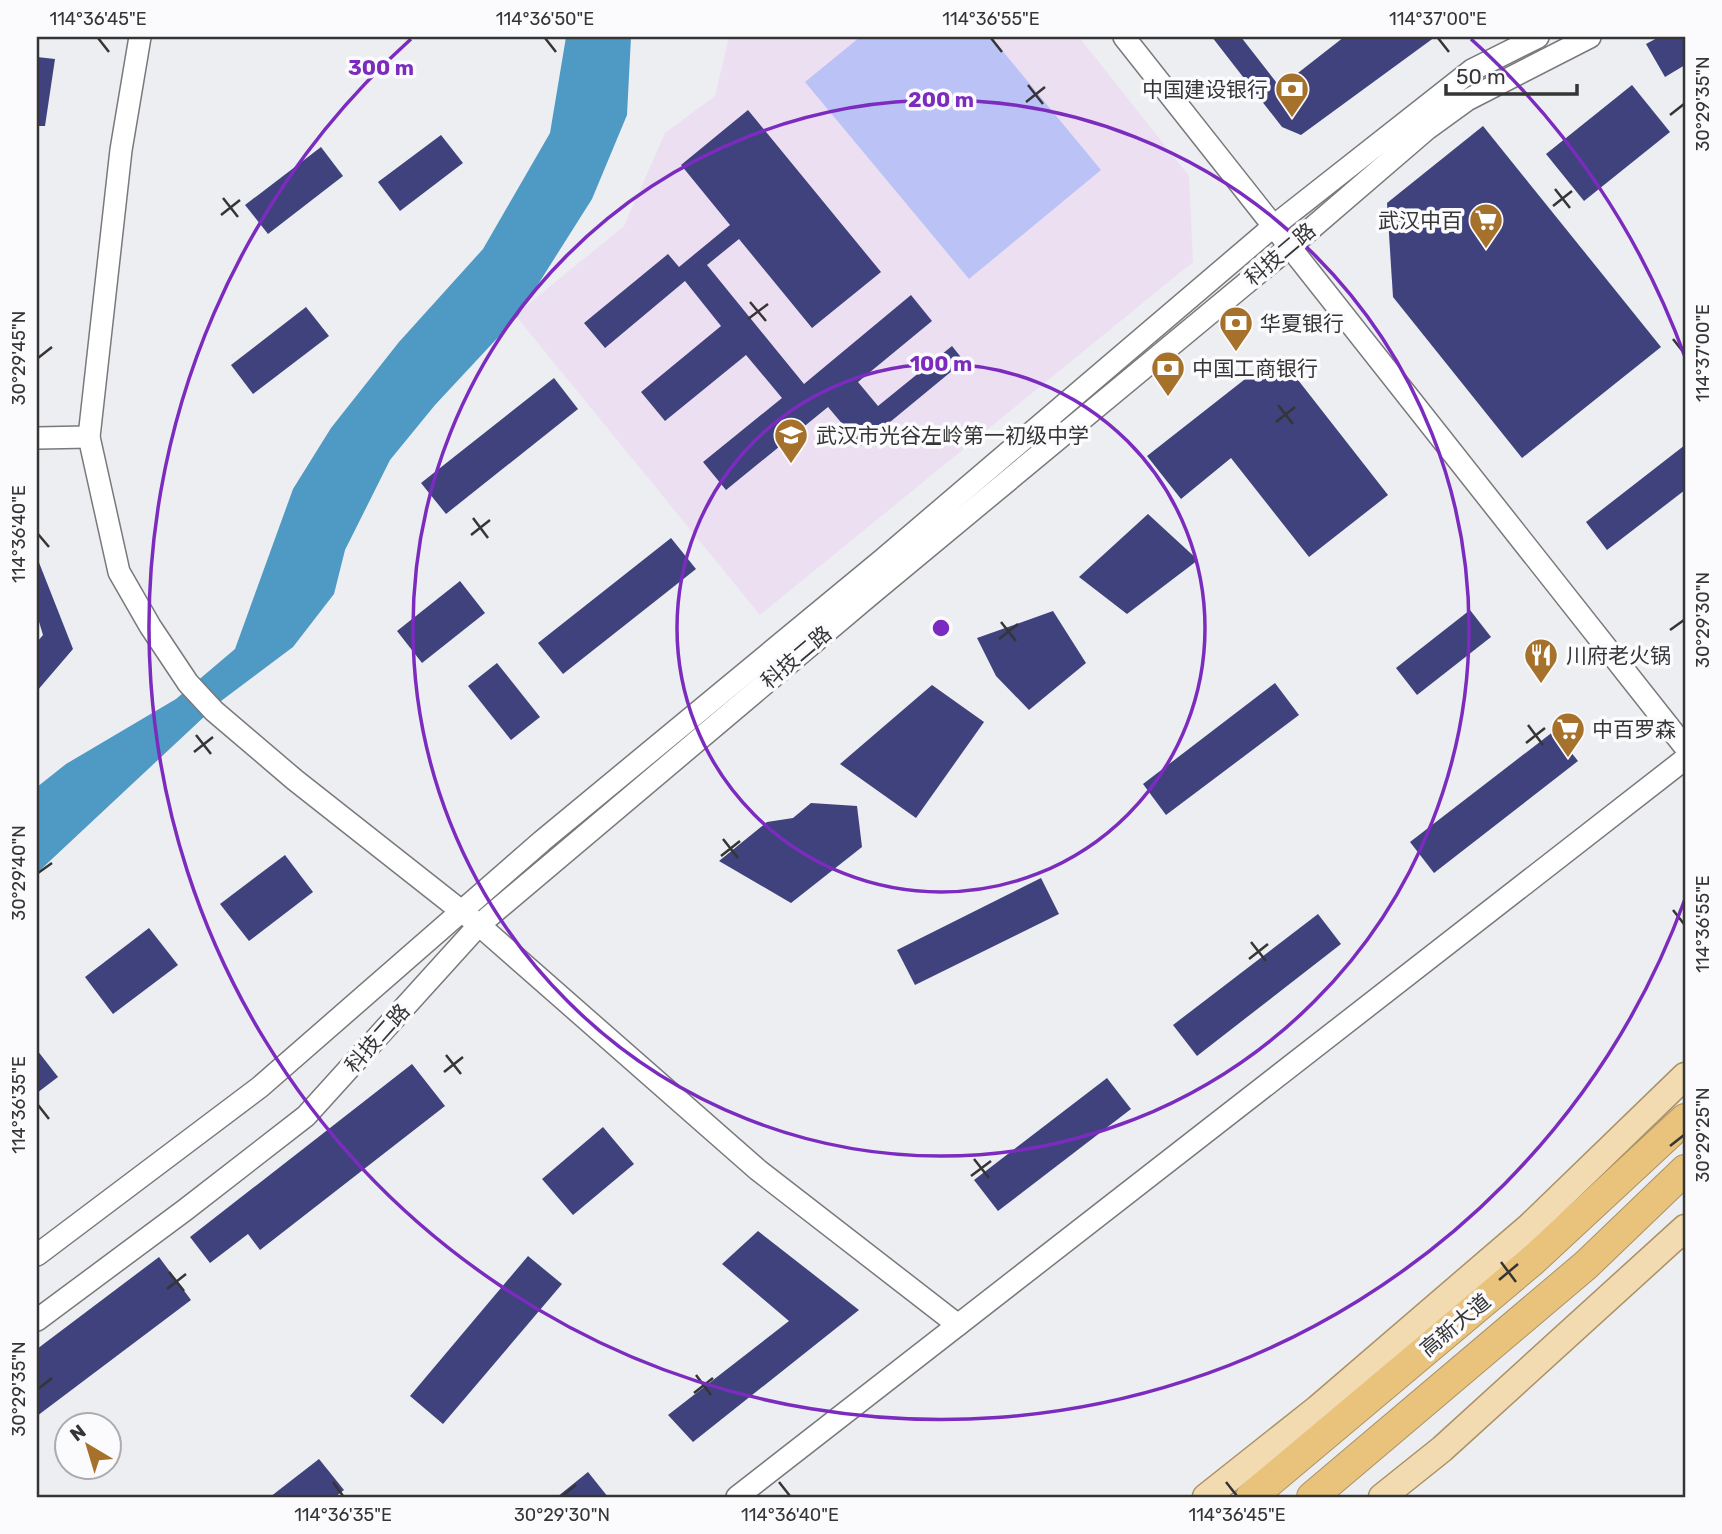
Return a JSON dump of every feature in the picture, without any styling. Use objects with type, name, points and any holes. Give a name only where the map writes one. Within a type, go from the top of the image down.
[{"type":"highway","name":"高新大道","points":[[1251,1497],[1532,1261],[1685,1119]]},
{"type":"highway","name":"高新大道","points":[[1312,1497],[1586,1265],[1685,1170]]},
{"type":"main road","points":[[1206,1497],[1317,1409],[1530,1226],[1685,1076]]},
{"type":"main road","points":[[1382,1497],[1442,1449],[1685,1228]]},
{"type":"street","points":[[140,37],[121,150],[89,437],[119,572],[150,626],[188,683],[214,710],[295,780],[480,925],[758,1170],[958,1325]]},
{"type":"street","points":[[1124,37],[1685,747]]},
{"type":"street","name":"科技二路","points":[[37,1255],[260,1087],[542,841],[882,560],[1275,225],[1472,70],[1538,37]]},
{"type":"street","name":"科技二路","points":[[37,1320],[174,1219],[306,1116],[480,925],[1427,129],[1467,100],[1590,37]]},
{"type":"street","points":[[37,438],[89,437]]},
{"type":"street","points":[[737,1497],[1685,759]]},
{"type":"shaded area","points":[[566,37],[631,37],[627,115],[592,199],[518,316],[435,405],[390,460],[345,550],[334,594],[293,647],[221,701],[37,873],[37,787],[66,764],[176,699],[235,649],[293,489],[331,428],[399,342],[483,249],[550,133]]},
{"type":"shaded area","name":"武汉市光谷左岭第一初级中学","points":[[729,37],[1079,37],[1189,176],[1193,262],[760,615],[515,315],[624,226],[665,133],[715,96]]},
{"type":"shaded area","points":[[860,37],[991,37],[1101,170],[969,279],[805,82]]},
{"type":"building","points":[[1212,37],[1241,37],[1280,87],[1344,37],[1435,37],[1301,135],[1282,127]]},
{"type":"building","points":[[1659,37],[1685,37],[1685,65],[1665,77],[1646,44]]},
{"type":"building","points":[[37,57],[55,59],[45,126],[37,126]]},
{"type":"building","points":[[1632,85],[1670,132],[1584,201],[1546,154]]},
{"type":"building","points":[[748,110],[881,272],[812,328],[739,239],[707,265],[804,384],[911,295],[932,321],[858,382],[878,406],[952,346],[964,361],[861,446],[828,407],[726,490],[703,462],[782,398],[746,355],[665,421],[641,392],[721,326],[685,281],[605,348],[584,323],[668,254],[679,267],[730,225],[681,165]]},
{"type":"building","name":"武汉中百","points":[[1483,126],[1661,347],[1522,458],[1393,297],[1387,203]]},
{"type":"building","points":[[441,135],[463,163],[400,211],[378,182]]},
{"type":"building","points":[[321,147],[343,176],[268,234],[245,205]]},
{"type":"building","points":[[306,307],[329,336],[253,394],[231,365]]},
{"type":"building","points":[[1274,367],[1291,371],[1388,495],[1309,557],[1231,458],[1181,499],[1147,456],[1249,376]]},
{"type":"building","points":[[554,378],[578,409],[446,514],[421,483]]},
{"type":"building","points":[[1685,445],[1685,490],[1607,550],[1586,522]]},
{"type":"building","points":[[1148,514],[1198,560],[1127,614],[1079,577]]},
{"type":"building","points":[[671,538],[696,569],[563,674],[538,643]]},
{"type":"building","points":[[38,560],[73,649],[37,691],[37,642],[43,635],[37,615]]},
{"type":"building","points":[[460,581],[485,613],[422,663],[397,631]]},
{"type":"building","points":[[1470,610],[1491,637],[1417,695],[1396,668]]},
{"type":"building","points":[[1053,611],[1086,663],[1029,710],[996,676],[977,638]]},
{"type":"building","points":[[497,663],[540,717],[511,740],[468,686]]},
{"type":"building","points":[[1275,683],[1299,715],[1166,815],[1143,784]]},
{"type":"building","points":[[932,685],[984,722],[916,818],[840,764]]},
{"type":"building","points":[[1554,731],[1578,761],[1434,873],[1410,842]]},
{"type":"building","points":[[811,803],[857,806],[862,847],[791,903],[719,861],[767,822],[793,818]]},
{"type":"building","points":[[285,855],[313,892],[249,941],[220,904]]},
{"type":"building","points":[[1041,878],[1059,914],[915,985],[897,950]]},
{"type":"building","points":[[1318,914],[1341,944],[1197,1056],[1173,1025]]},
{"type":"building","points":[[149,928],[178,965],[113,1014],[85,977]]},
{"type":"building","points":[[37,1050],[58,1077],[37,1093]]},
{"type":"building","points":[[412,1064],[445,1106],[260,1250],[248,1234],[210,1263],[190,1237]]},
{"type":"building","points":[[1107,1078],[1131,1109],[998,1211],[974,1180]]},
{"type":"building","points":[[603,1127],[634,1164],[573,1215],[542,1179]]},
{"type":"building","points":[[758,1231],[859,1310],[693,1442],[668,1415],[789,1321],[722,1264]]},
{"type":"building","points":[[528,1256],[562,1284],[443,1424],[410,1396]]},
{"type":"building","points":[[159,1257],[191,1300],[37,1416],[37,1349]]},
{"type":"building","points":[[319,1459],[344,1490],[335,1497],[270,1497]]},
{"type":"building","points":[[588,1472],[608,1497],[557,1497]]},
{"type":"place","name":"中国建设银行","points":[[1292,119]]},
{"type":"place","name":"武汉中百","points":[[1486,250]]},
{"type":"place","name":"华夏银行","points":[[1236,353]]},
{"type":"place","name":"中国工商银行","points":[[1168,398]]},
{"type":"place","name":"武汉市光谷左岭第一初级中学","points":[[791,465]]},
{"type":"place","name":"川府老火锅","points":[[1541,685]]},
{"type":"place","name":"中百罗森","points":[[1568,759]]}]
